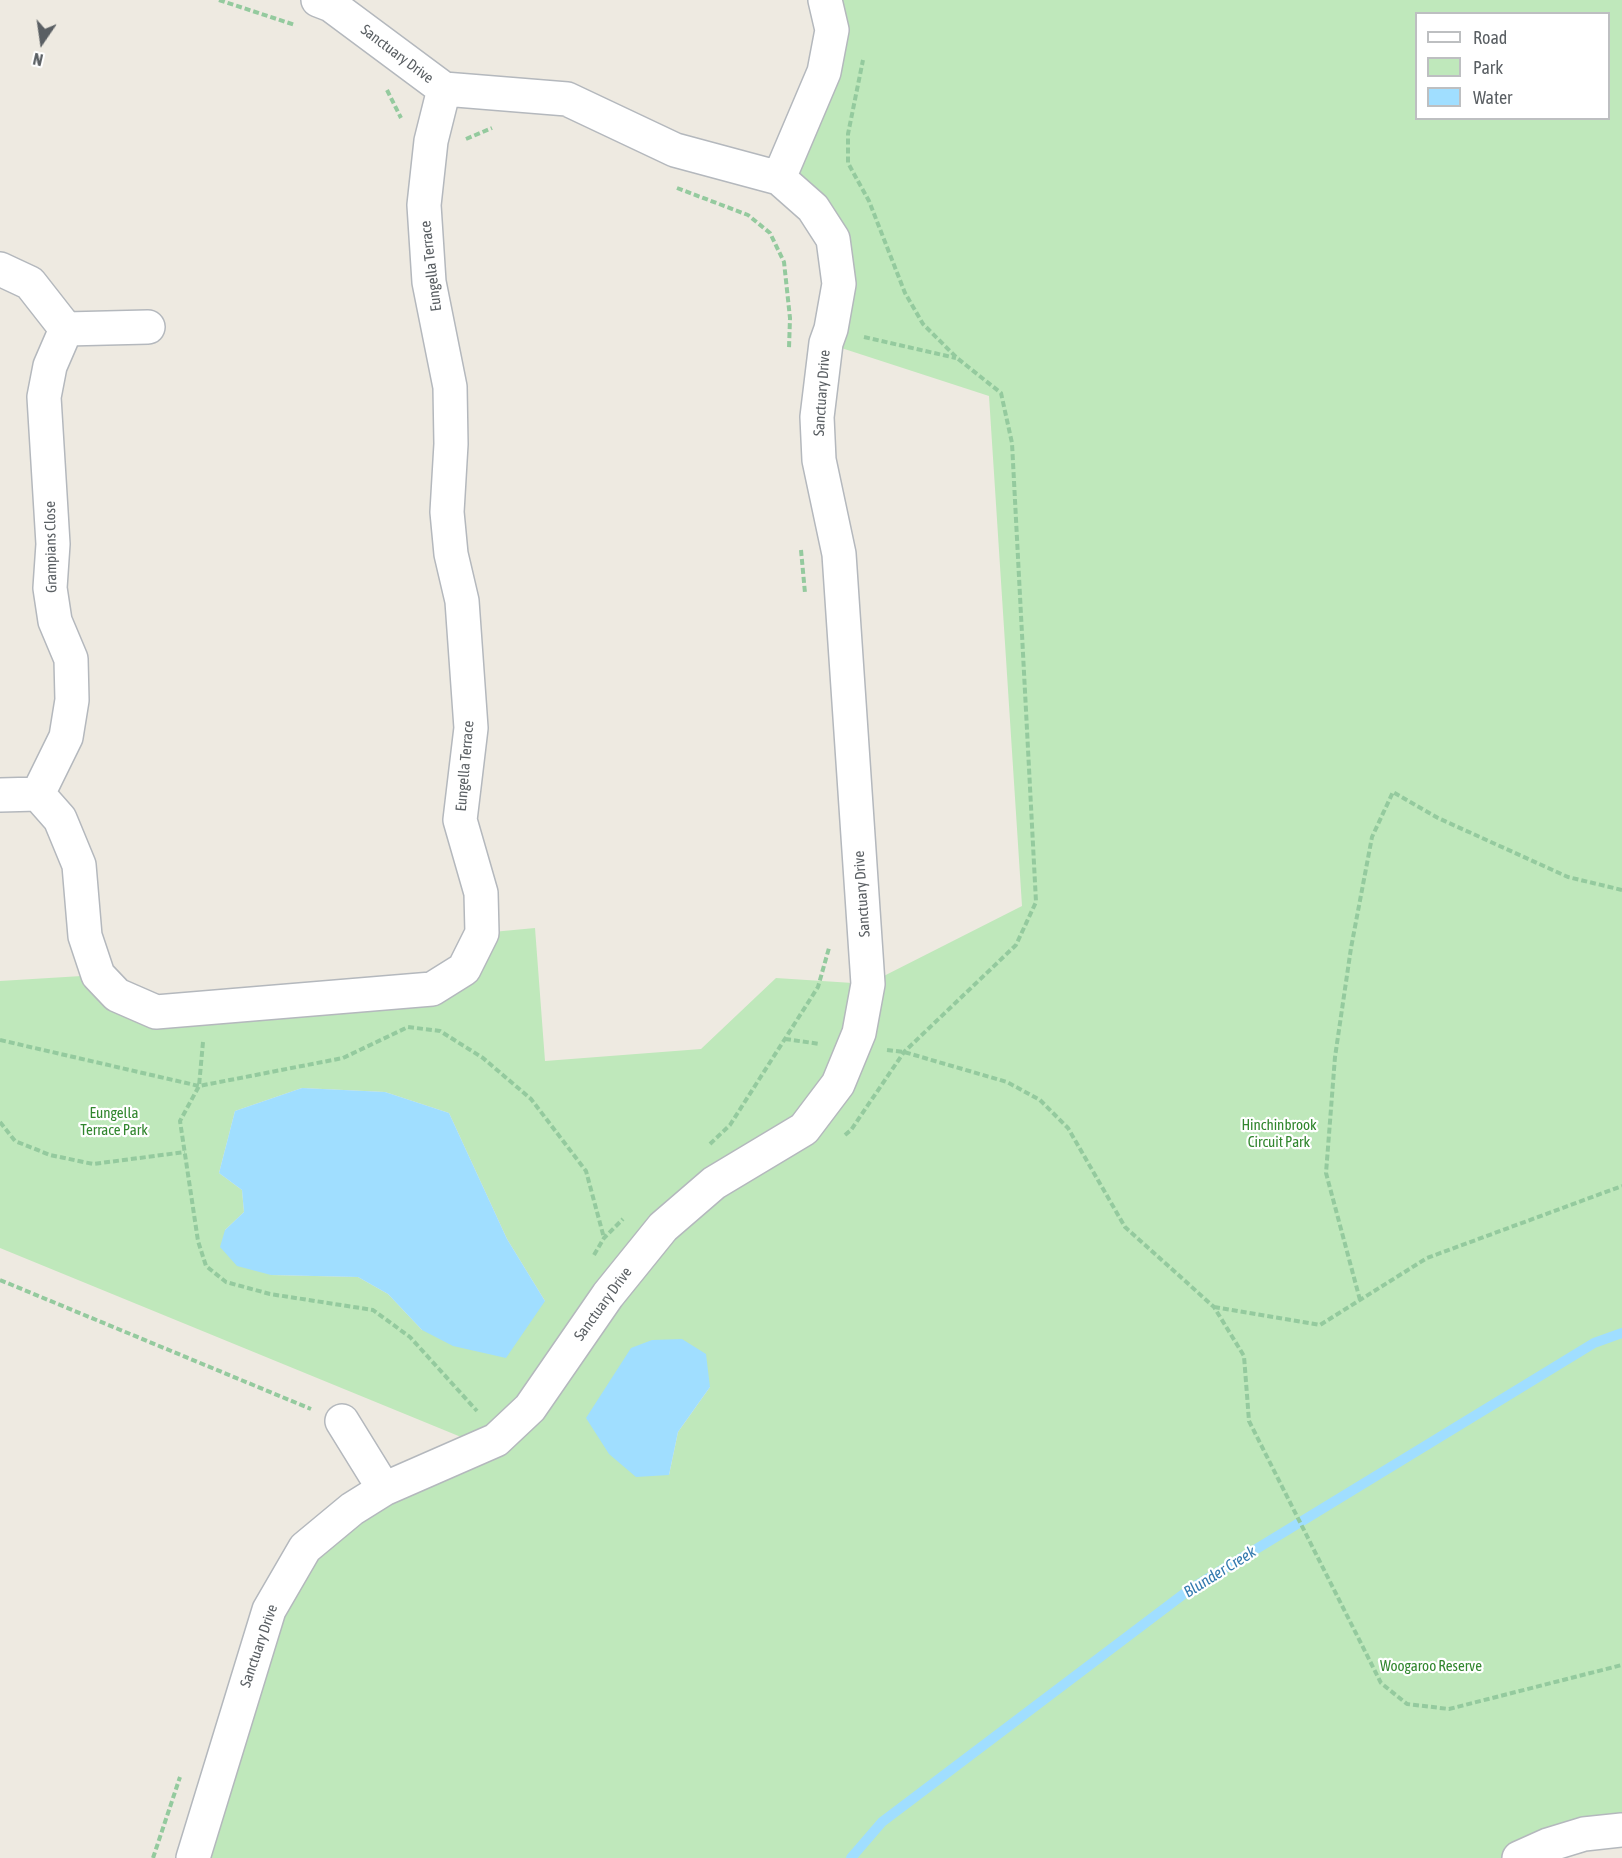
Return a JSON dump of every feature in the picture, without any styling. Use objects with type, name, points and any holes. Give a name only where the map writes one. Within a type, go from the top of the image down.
[{"type":"street","name":"Sanctuary Drive","points":[[193,1858],[269,1610],[304,1548],[352,1509],[384,1489],[496,1440],[530,1408],[608,1295],[663,1227],[714,1183],[804,1129],[838,1084],[859,1033],[868,984],[839,554],[819,460],[817,417],[826,343],[831,329],[839,284],[833,239],[813,208],[779,178],[675,150],[567,99],[444,89],[331,5],[318,0]]},
{"type":"street","points":[[779,178],[824,72],[832,30],[825,0]]},
{"type":"street","name":"Eungella Terrace","points":[[38,794],[60,819],[79,865],[85,936],[98,975],[117,994],[156,1012],[432,990],[464,969],[482,933],[481,893],[460,820],[471,728],[462,601],[451,554],[447,512],[451,444],[450,387],[429,282],[424,205],[431,141],[444,89]]},
{"type":"street","points":[[0,269],[30,282],[66,329],[148,327]]},
{"type":"street","name":"Grampians Close","points":[[38,794],[66,737],[72,700],[71,659],[55,621],[50,588],[53,544],[44,397],[50,366],[66,329]]},
{"type":"street","points":[[0,795],[38,794]]},
{"type":"street","points":[[342,1422],[384,1489]]},
{"type":"street","points":[[1518,1858],[1548,1845],[1584,1834],[1622,1830]]},
{"type":"path","points":[[219,0],[299,26]]},
{"type":"path","points":[[843,1136],[851,1130],[904,1052],[1016,945],[1035,902],[1012,443],[1001,393],[957,358],[923,324],[905,293],[869,201],[848,163],[848,134],[863,67],[863,56]]},
{"type":"path","points":[[379,83],[387,90],[405,126],[431,141],[458,146],[467,138],[493,127]]},
{"type":"path","points":[[677,188],[747,214],[770,233],[784,262],[790,318],[788,352]]},
{"type":"path","points":[[790,318],[957,358]]},
{"type":"path","points":[[800,540],[806,599]]},
{"type":"path","points":[[1360,1300],[1326,1173],[1335,1057],[1351,948],[1372,837],[1393,792],[1438,818],[1568,877],[1622,890]]},
{"type":"path","points":[[706,1147],[730,1125],[818,987],[830,950],[829,939]]},
{"type":"path","points":[[207,1008],[199,1086],[180,1121],[198,1241],[206,1266],[226,1282],[270,1294],[373,1310],[410,1336],[481,1415],[496,1440]]},
{"type":"path","points":[[0,1040],[199,1086],[343,1058],[408,1028],[440,1031],[483,1058],[531,1099],[586,1171],[604,1238]]},
{"type":"path","points":[[785,1040],[904,1052],[1007,1082],[1040,1100],[1068,1128],[1125,1227],[1214,1307],[1244,1356],[1249,1421],[1381,1683],[1407,1704],[1449,1709],[1622,1665]]},
{"type":"path","points":[[0,1122],[15,1141],[50,1155],[93,1164],[185,1152]]},
{"type":"path","points":[[1214,1307],[1320,1326],[1427,1258],[1622,1186]]},
{"type":"path","points":[[593,1257],[604,1238],[626,1216]]},
{"type":"path","points":[[0,1280],[342,1422]]},
{"type":"green space","name":"Hinchinbrook Circuit Park","points":[[825,0],[1622,0],[1622,1830],[1519,1858],[193,1858],[305,1548],[483,1446],[0,1248],[0,981],[98,975],[156,1012],[432,989],[482,933],[535,928],[545,1061],[701,1049],[776,978],[868,984],[1022,906],[989,396],[826,343],[833,239],[779,178],[824,72]],"holes":[[[302,1088],[385,1092],[449,1113],[507,1239],[545,1301],[422,1330],[388,1294],[358,1277],[271,1275],[225,1230],[244,1212],[242,1190],[219,1173],[235,1111]],[[631,1348],[710,1387],[678,1432],[669,1475]]]},
{"type":"water","points":[[302,1088],[385,1092],[449,1113],[507,1239],[545,1301],[506,1358],[453,1346],[422,1330],[388,1294],[358,1277],[271,1275],[237,1266],[220,1247],[225,1230],[244,1212],[242,1190],[219,1173],[235,1111]]},
{"type":"water","points":[[682,1339],[706,1354],[710,1387],[678,1432],[669,1475],[636,1477],[609,1454],[586,1418],[631,1348],[652,1340]]},
{"type":"waterway","name":"Blunder Creek","points":[[851,1858],[882,1822],[1189,1590],[1594,1343],[1622,1333]]},
{"type":"park label","name":"Eungella Terrace Park","points":[[114,1122]]},
{"type":"park label","name":"Woogaroo Reserve","points":[[1431,1666]]}]
